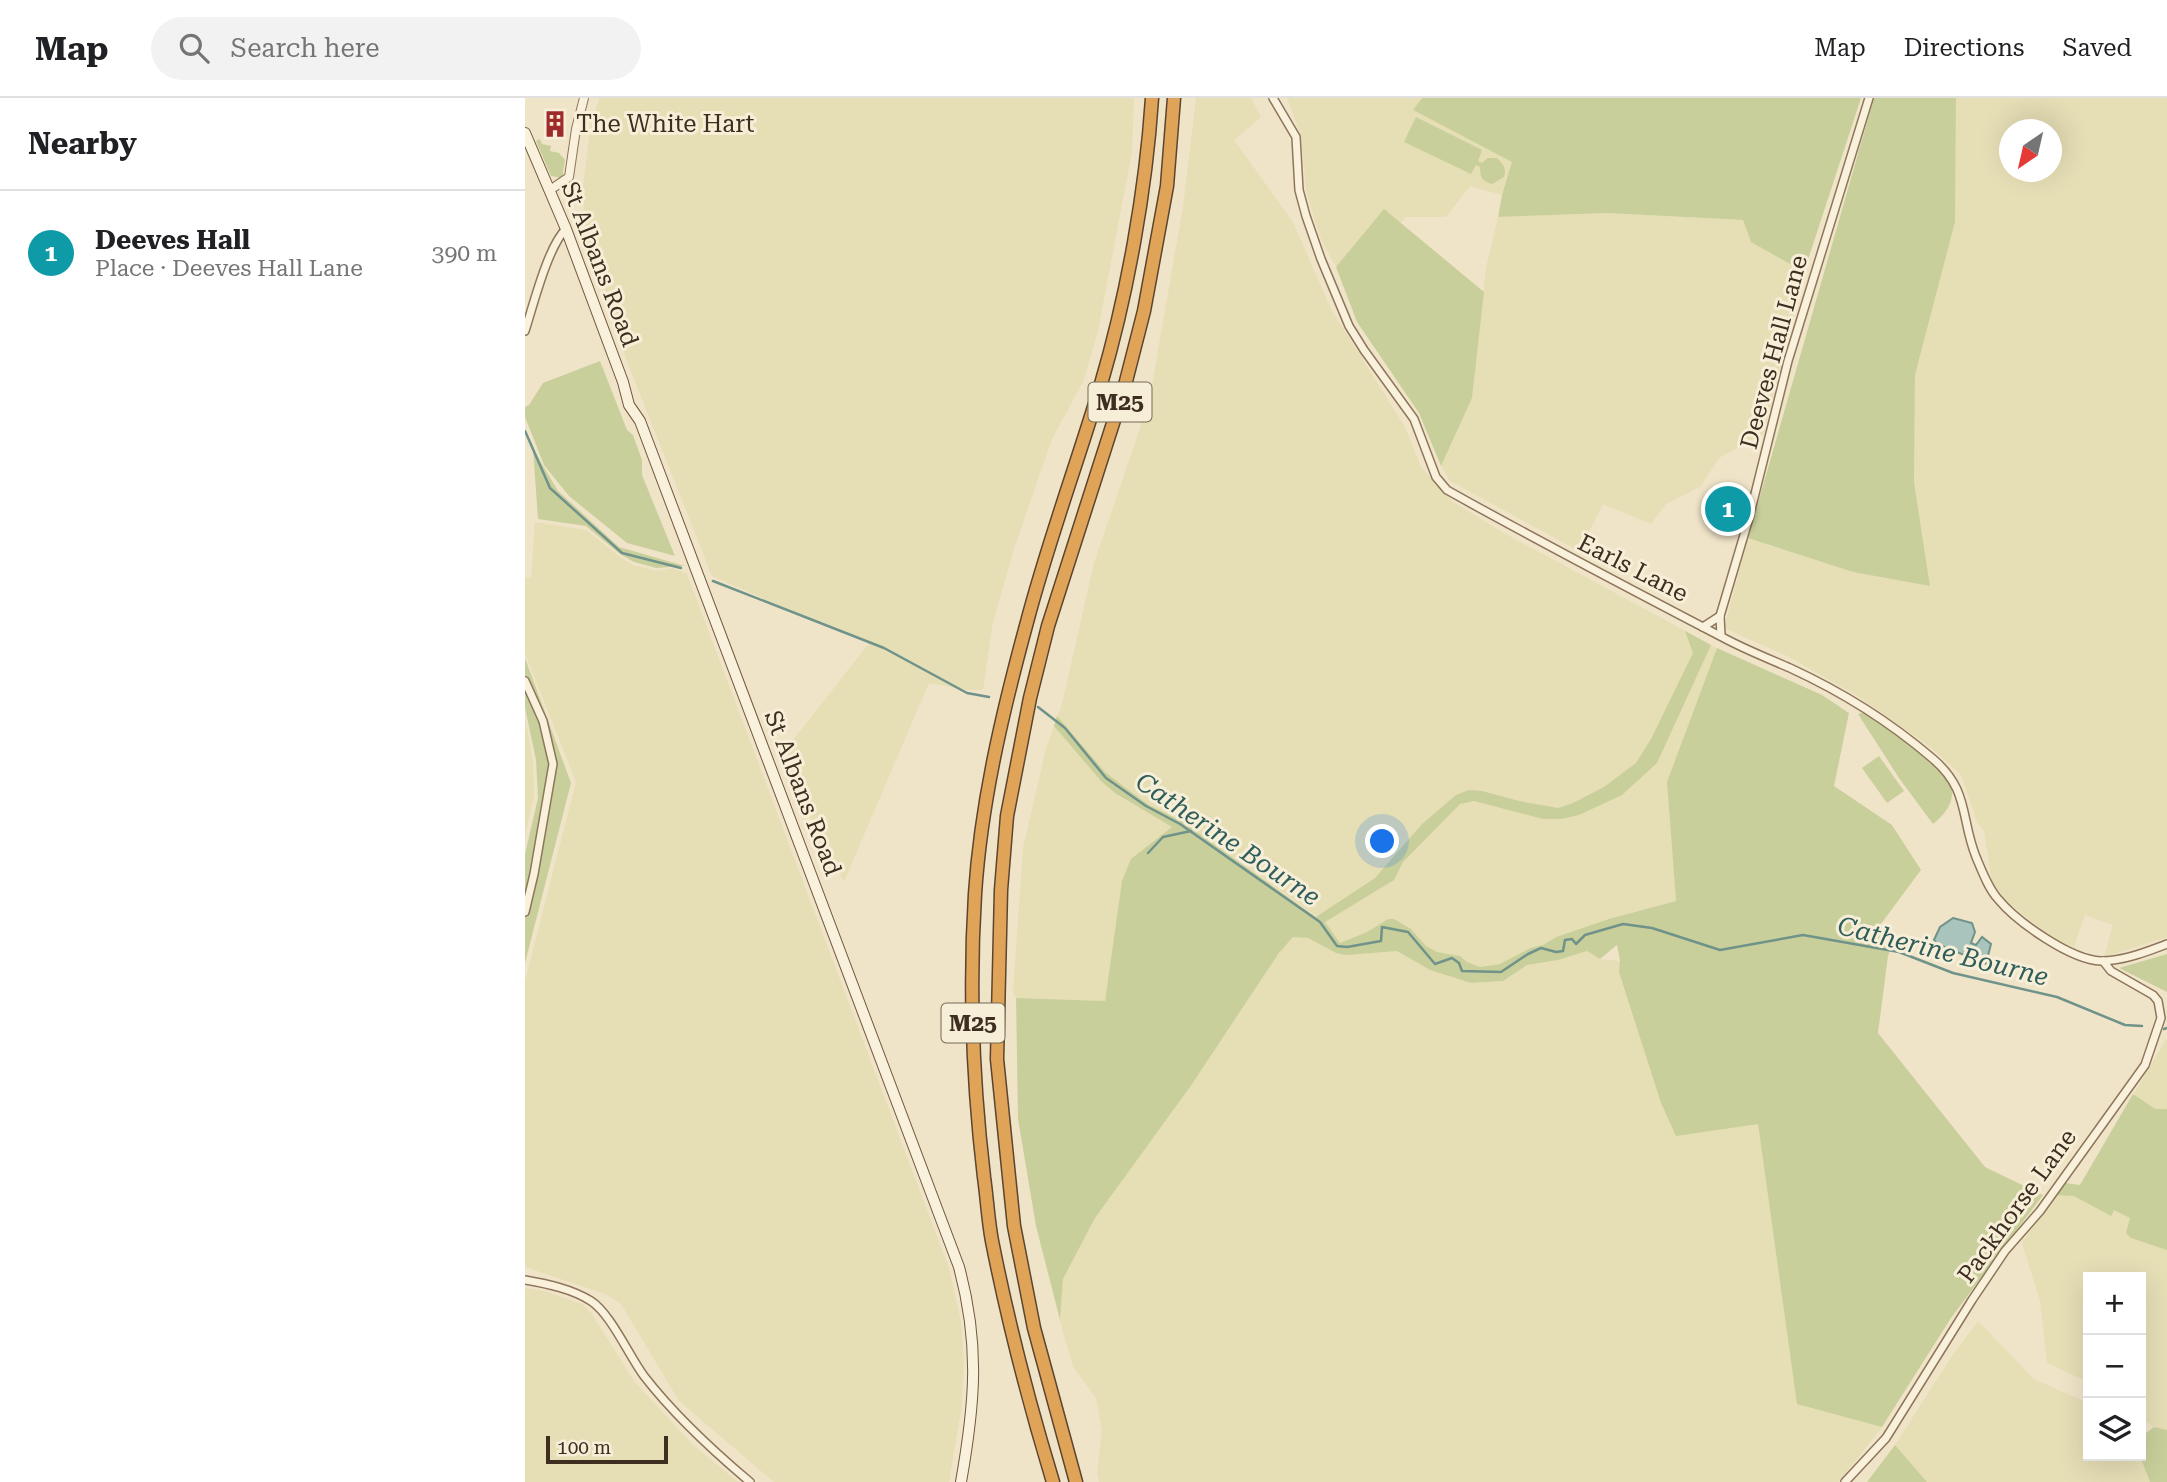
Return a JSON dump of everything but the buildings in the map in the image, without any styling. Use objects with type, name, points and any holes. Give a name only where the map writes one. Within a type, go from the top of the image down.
[{"type":"highway","name":"M25","points":[[1053,1482],[1013,1338],[992,1237],[976,1087],[973,1023],[975,893],[989,792],[1008,694],[1044,563],[1102,382],[1120,309],[1143,186],[1152,98]]},
{"type":"highway","name":"M25","points":[[1076,1482],[1034,1328],[1013,1226],[997,1059],[1001,890],[1006,829],[1026,714],[1048,626],[1124,389],[1140,324],[1167,186],[1174,98]]},
{"type":"main road","name":"St Albans Road","points":[[525,133],[566,229],[623,382],[629,405],[639,421],[959,1267],[970,1316],[974,1355],[971,1418],[961,1482]]},
{"type":"street","points":[[550,190],[569,177],[584,98]]},
{"type":"street","name":"Earls Lane","points":[[1273,98],[1296,137],[1299,190],[1306,216],[1349,326],[1414,419],[1436,477],[1447,490],[1579,563],[1839,694],[1891,726],[1934,759],[1952,778],[1961,795],[1975,854],[1997,898],[2016,917],[2060,947],[2103,961]]},
{"type":"street","name":"Deeves Hall Lane","points":[[1721,636],[1720,617],[1749,518],[1788,361],[1869,98]]},
{"type":"street","points":[[525,331],[559,235],[566,229]]},
{"type":"street","points":[[1703,626],[1720,617]]},
{"type":"street","points":[[525,681],[543,721],[553,764],[537,860],[525,912]]},
{"type":"street","points":[[2103,961],[2125,958],[2167,944]]},
{"type":"street","name":"Packhorse Lane","points":[[1845,1482],[1886,1438],[2005,1251],[2040,1211],[2145,1065],[2161,1017],[2161,1007],[2153,995],[2111,971],[2103,961]]},
{"type":"street","points":[[525,1280],[570,1291],[594,1303],[643,1375],[679,1417],[751,1482]]},
{"type":"shaded area","points":[[599,98],[1134,98],[1132,152],[1098,331],[1083,382],[1052,439],[1015,546],[993,622],[983,690],[929,683],[844,882],[779,758],[870,642],[819,623],[712,576],[626,359],[604,284],[587,243],[582,194],[590,130]]},
{"type":"shaded area","points":[[1196,98],[1251,98],[1261,117],[1234,140],[1293,222],[1331,309],[1405,427],[1421,467],[1453,502],[1504,533],[1717,648],[1667,782],[1676,901],[1609,919],[1556,937],[1500,964],[1480,967],[1460,956],[1437,952],[1426,946],[1411,929],[1388,919],[1367,932],[1340,943],[1325,922],[1183,822],[1173,827],[1122,881],[1105,1001],[1016,998],[1013,992],[1023,848],[1046,748],[1062,704],[1094,563],[1149,402],[1183,207]]},
{"type":"shaded area","points":[[1287,98],[1422,98],[1413,110],[1513,162],[1502,195],[1470,186],[1446,217],[1406,217],[1399,224],[1384,209],[1336,267],[1320,237],[1306,191],[1301,135]]},
{"type":"shaded area","points":[[1956,98],[2167,98],[2167,937],[2104,957],[2113,925],[2085,915],[2074,947],[2054,939],[2003,899],[1992,882],[1984,831],[1977,822],[1961,775],[1930,747],[1859,697],[1789,657],[1724,628],[1748,538],[1853,572],[1930,585],[1914,482],[1915,375],[1955,222]]},
{"type":"shaded area","points":[[1607,213],[1743,220],[1751,242],[1804,272],[1764,433],[1719,458],[1701,486],[1666,504],[1651,524],[1603,504],[1579,551],[1450,481],[1441,466],[1472,398],[1486,268],[1498,217]]},
{"type":"shaded area","points":[[535,522],[586,530],[633,565],[658,571],[673,568],[687,574],[949,1268],[961,1321],[964,1360],[962,1405],[949,1482],[774,1482],[679,1401],[621,1304],[605,1294],[525,1267],[525,981],[576,782],[525,654],[525,578],[531,578]]},
{"type":"shaded area","points":[[525,716],[533,761],[534,796],[525,837]]},
{"type":"shaded area","points":[[1293,937],[1308,938],[1336,953],[1397,951],[1430,970],[1471,983],[1503,981],[1527,965],[1558,960],[1587,951],[1600,959],[1620,961],[1756,1110],[1797,1403],[1882,1427],[1839,1482],[1099,1482],[1097,1473],[1102,1431],[1096,1398],[1073,1367],[1060,1321],[1063,1279],[1095,1218],[1190,1087],[1279,953]]},
{"type":"shaded area","points":[[2167,1038],[2167,1430],[2154,1427],[2146,1421],[2146,1272],[2083,1272],[2083,1380],[2047,1363],[2040,1301],[2022,1243],[2064,1183],[2080,1185]]},
{"type":"shaded area","points":[[525,1288],[544,1291],[582,1304],[592,1314],[634,1381],[692,1444],[738,1482],[525,1482]]},
{"type":"shaded area","points":[[1978,1321],[2034,1379],[2083,1401],[2083,1461],[2142,1461],[2150,1482],[1927,1482],[1895,1445],[1952,1356]]},
{"type":"green space","points":[[1422,98],[1861,98],[1804,272],[1751,242],[1743,220],[1607,213],[1498,217],[1512,162],[1413,110]]},
{"type":"green space","points":[[1874,98],[1956,98],[1955,222],[1915,375],[1914,482],[1930,586],[1853,572],[1748,538]]},
{"type":"green space","points":[[1416,117],[1482,150],[1478,161],[1482,163],[1488,158],[1497,158],[1504,167],[1504,177],[1489,183],[1482,178],[1480,167],[1476,165],[1471,174],[1404,142]]},
{"type":"green space","points":[[540,139],[542,144],[551,146],[550,151],[559,153],[565,160],[562,178],[551,176],[536,141]]},
{"type":"green space","points":[[1384,209],[1484,292],[1472,398],[1441,466],[1419,413],[1357,322],[1336,267]]},
{"type":"green space","points":[[600,361],[627,430],[633,435],[642,460],[642,475],[675,556],[627,543],[569,496],[544,465],[525,417],[525,407],[543,383]]},
{"type":"green space","points":[[533,449],[558,491],[619,547],[685,566],[656,568],[634,562],[586,526],[538,519]]},
{"type":"green space","points":[[1685,631],[1711,645],[1657,763],[1622,795],[1579,815],[1561,819],[1543,819],[1474,801],[1460,804],[1403,862],[1394,880],[1325,922],[1340,943],[1367,932],[1388,919],[1394,919],[1411,929],[1426,946],[1437,952],[1460,956],[1480,967],[1500,964],[1556,937],[1609,919],[1676,901],[1667,782],[1717,648],[1822,695],[1849,713],[1834,786],[1892,825],[1921,870],[1875,932],[1895,936],[1888,956],[1878,1033],[1985,1167],[2043,1195],[1951,1318],[1882,1427],[1797,1404],[1758,1124],[1676,1136],[1661,1103],[1619,972],[1617,945],[1600,959],[1587,951],[1558,960],[1527,965],[1503,981],[1471,983],[1430,970],[1397,951],[1346,955],[1336,953],[1308,938],[1293,937],[1279,953],[1190,1087],[1095,1218],[1063,1279],[1060,1320],[1036,1226],[1018,1119],[1016,998],[1105,1001],[1122,881],[1131,859],[1172,827],[1115,793],[1102,782],[1054,726],[1057,716],[1105,772],[1123,786],[1149,805],[1183,822],[1316,917],[1375,878],[1422,824],[1456,795],[1469,790],[1482,791],[1558,808],[1604,787],[1636,763],[1651,739],[1693,653]]},
{"type":"green space","points":[[525,658],[571,783],[525,963],[525,854],[538,798],[536,760],[525,708]]},
{"type":"green space","points":[[1864,712],[1930,758],[1949,781],[1951,802],[1933,824],[1899,778],[1858,714]]},
{"type":"green space","points":[[1879,756],[1904,791],[1887,803],[1862,768]]},
{"type":"green space","points":[[2167,954],[2167,992],[2119,968]]},
{"type":"green space","points":[[2133,1094],[2155,1109],[2167,1109],[2167,1250],[2131,1238],[2126,1233],[2130,1218],[2114,1210],[2111,1216],[2074,1196],[2055,1195],[2064,1183],[2080,1185]]},
{"type":"green space","points":[[2154,1427],[2167,1430],[2167,1482],[2150,1482],[2142,1461],[2146,1461],[2146,1433]]},
{"type":"green space","points":[[1895,1445],[1927,1482],[1867,1482]]},
{"type":"water","points":[[1953,918],[1972,923],[1975,932],[1971,943],[1976,945],[1982,937],[1991,944],[1986,964],[1937,944],[1934,940],[1940,927]]},
{"type":"waterway","name":"Catherine Bourne","points":[[525,431],[550,488],[622,553],[681,568]]},
{"type":"waterway","name":"Catherine Bourne","points":[[713,581],[884,648],[967,693],[989,697]]},
{"type":"waterway","name":"Catherine Bourne","points":[[1038,707],[1065,728],[1106,778],[1146,806],[1180,824],[1320,922],[1337,946],[1347,947],[1381,941],[1382,927],[1408,932],[1435,964],[1452,958],[1459,963],[1462,971],[1501,972],[1541,948],[1563,951],[1565,940],[1572,939],[1576,944],[1585,935],[1623,924],[1652,928],[1720,950],[1803,935],[1899,952],[1953,973],[2057,997],[2125,1025],[2142,1026]]},
{"type":"waterway","points":[[1148,853],[1163,837],[1191,831]]},
{"type":"place","name":"The White Hart","points":[[555,124]]},
{"type":"place","name":"Deeves Hall","points":[[1728,509]]}]
